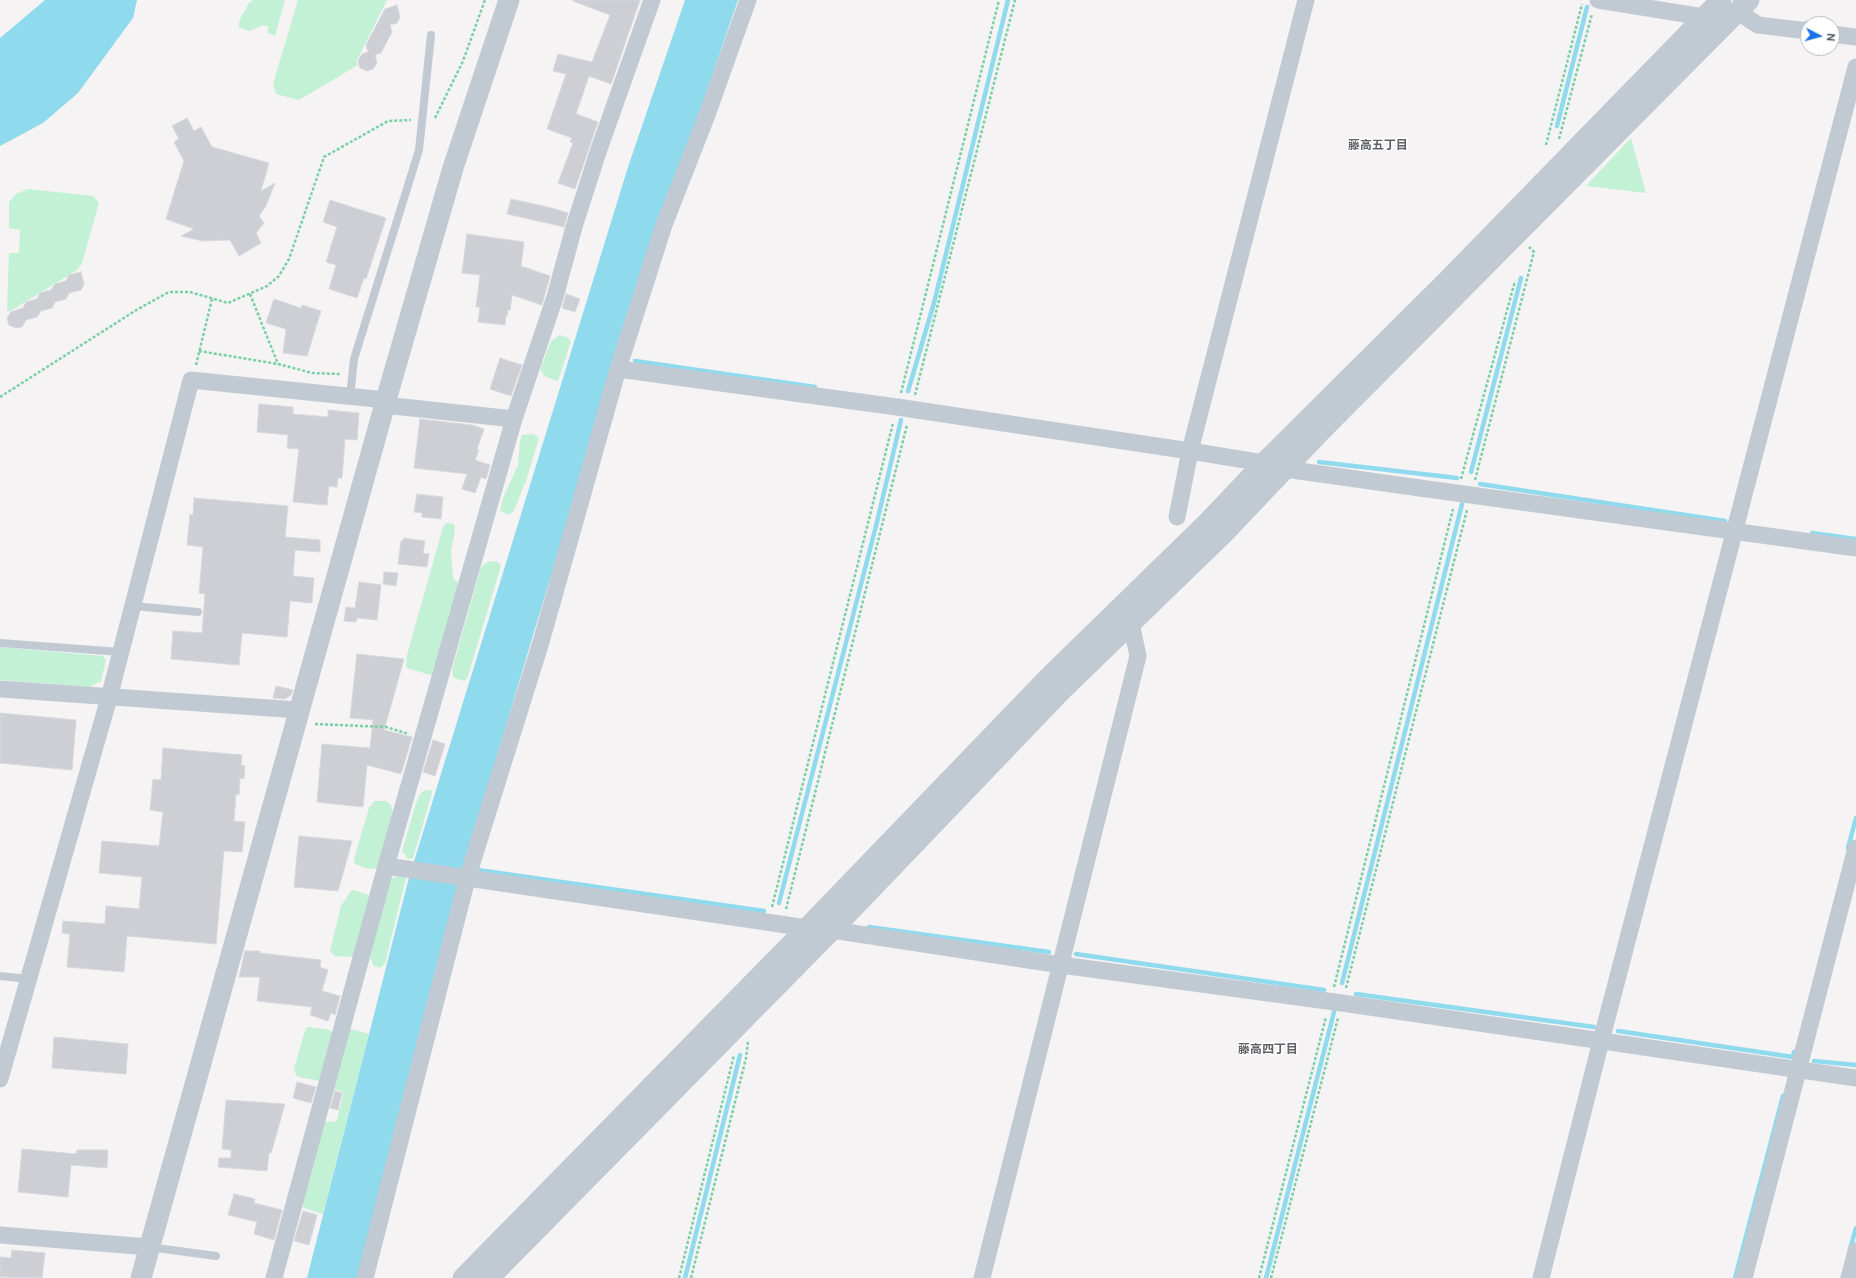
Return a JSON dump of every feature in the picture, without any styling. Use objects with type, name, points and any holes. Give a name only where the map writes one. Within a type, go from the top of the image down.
[{"type":"street","points":[[141,1278],[296,716],[385,403],[453,168],[508,0]]},
{"type":"street","points":[[274,1278],[386,866],[514,419],[556,297],[574,226],[598,152],[652,0]]},
{"type":"street","points":[[365,1278],[467,879],[541,642],[618,369],[664,225],[748,0]]},
{"type":"street","points":[[1177,517],[1190,451],[1306,0]]},
{"type":"street","points":[[1678,13],[1689,0]]},
{"type":"street","points":[[463,1278],[807,928],[1047,679],[1209,521],[1264,463],[1444,284],[1721,0]]},
{"type":"street","points":[[1596,4],[1704,17]]},
{"type":"street","points":[[489,1278],[832,930],[1060,692],[1223,534],[1516,234],[1743,6],[1758,25],[1800,30]]},
{"type":"street","points":[[1840,35],[1856,37]]},
{"type":"street","points":[[1541,1278],[1601,1041],[1856,67]]},
{"type":"street","points":[[618,369],[904,408],[1190,451],[1264,463],[1285,469],[1856,548]]},
{"type":"street","points":[[0,1078],[109,698],[191,380],[350,397],[385,403],[514,419]]},
{"type":"street","points":[[982,1278],[1138,656],[1131,623]]},
{"type":"street","points":[[0,689],[296,716]]},
{"type":"street","points":[[1744,1278],[1856,848]]},
{"type":"street","points":[[386,866],[807,928]]},
{"type":"street","points":[[832,930],[1061,965],[1336,1002],[1856,1078]]},
{"type":"street","points":[[0,1235],[149,1247]]},
{"type":"street","points":[[1849,1278],[1856,1251]]},
{"type":"lane","points":[[350,397],[354,359],[419,150],[431,35]]},
{"type":"lane","points":[[133,606],[198,612]]},
{"type":"lane","points":[[0,643],[121,652]]},
{"type":"lane","points":[[0,976],[29,979]]},
{"type":"lane","points":[[149,1247],[216,1256]]},
{"type":"path","points":[[0,397],[138,309],[169,292],[190,292],[212,300],[228,303],[267,286],[279,276],[289,259],[324,157],[388,121],[434,119],[463,61],[485,0]]},
{"type":"path","points":[[775,924],[904,408],[999,0]]},
{"type":"path","points":[[775,924],[904,408],[1015,0]]},
{"type":"path","points":[[1546,145],[1583,0]]},
{"type":"path","points":[[1557,145],[1596,4]]},
{"type":"path","points":[[1260,1278],[1336,1002],[1464,494],[1534,252],[1516,234]]},
{"type":"path","points":[[1271,1278],[1336,1002],[1464,494],[1515,281]]},
{"type":"path","points":[[250,294],[278,364]]},
{"type":"path","points":[[191,380],[212,300]]},
{"type":"path","points":[[199,351],[278,364],[312,373],[352,375]]},
{"type":"path","points":[[296,716],[386,727],[422,738]]},
{"type":"path","points":[[691,1278],[746,1058],[749,1039],[744,1042]]},
{"type":"path","points":[[679,1278],[736,1049]]},
{"type":"green space","points":[[253,0],[285,0],[275,36],[268,33],[268,26],[261,26],[250,31],[238,27],[241,17],[249,3]]},
{"type":"green space","points":[[298,0],[387,0],[356,62],[358,65],[299,100],[276,94],[273,84]]},
{"type":"green space","points":[[1631,138],[1646,193],[1586,186]]},
{"type":"green space","points":[[28,189],[93,196],[99,203],[82,263],[77,270],[9,312],[7,310],[9,253],[19,253],[20,230],[9,228],[9,202],[16,194]]},
{"type":"green space","points":[[560,335],[571,341],[558,381],[546,377],[540,370],[551,341]]},
{"type":"green space","points":[[533,434],[539,438],[527,478],[514,511],[508,515],[500,511],[503,498],[518,465],[520,441],[522,435]]},
{"type":"green space","points":[[446,523],[454,524],[455,531],[451,550],[453,578],[461,587],[434,676],[407,668],[406,666],[407,655],[443,527]]},
{"type":"green space","points":[[497,561],[501,566],[468,676],[465,681],[460,680],[453,677],[452,670],[481,567],[488,562]]},
{"type":"green space","points":[[0,647],[103,656],[106,660],[101,681],[89,687],[0,680]]},
{"type":"green space","points":[[425,790],[431,790],[432,793],[413,858],[408,859],[402,851],[416,803],[420,794]]},
{"type":"green space","points":[[374,801],[386,801],[391,805],[394,817],[384,842],[381,861],[378,867],[374,869],[365,868],[355,864],[354,859],[369,808]]},
{"type":"green space","points":[[402,876],[406,878],[385,963],[381,968],[374,966],[370,958],[387,881],[395,877]]},
{"type":"green space","points":[[352,890],[367,894],[370,897],[353,957],[335,956],[330,951],[341,906]]},
{"type":"green space","points":[[307,1027],[326,1029],[333,1032],[319,1081],[299,1077],[296,1075],[294,1069]]},
{"type":"green space","points":[[352,1029],[369,1034],[323,1214],[303,1207],[301,1202],[325,1121],[334,1122],[337,1120],[343,1092],[333,1089],[348,1030]]},
{"type":"water","points":[[45,0],[137,0],[133,18],[78,93],[43,123],[0,146],[0,38]]},
{"type":"water","points":[[685,0],[738,0],[616,358],[459,883],[357,1278],[307,1278],[408,881],[628,167]]},
{"type":"building","points":[[640,0],[611,84],[589,76],[576,114],[598,122],[575,189],[558,183],[573,143],[570,142],[572,138],[547,129],[566,74],[553,71],[558,54],[592,62],[610,15],[573,1]]},
{"type":"building","points":[[397,5],[400,17],[397,23],[390,25],[392,32],[381,53],[375,55],[377,63],[373,69],[367,71],[360,68],[358,61],[362,54],[368,52],[366,45],[385,9]]},
{"type":"building","points":[[187,118],[194,131],[201,127],[212,147],[269,163],[261,191],[275,183],[266,206],[259,216],[264,223],[256,233],[261,243],[239,256],[230,240],[203,241],[181,236],[194,229],[166,219],[184,161],[174,142],[179,139],[172,126]]},
{"type":"building","points":[[511,199],[568,213],[564,227],[507,214]]},
{"type":"building","points":[[330,200],[386,218],[366,279],[364,278],[357,298],[329,289],[336,265],[326,262],[337,227],[323,222]]},
{"type":"building","points":[[467,234],[524,242],[521,266],[550,276],[542,305],[512,295],[510,310],[508,310],[506,316],[505,325],[478,322],[480,307],[476,307],[480,275],[462,273]]},
{"type":"building","points":[[81,272],[84,284],[81,290],[69,293],[66,299],[55,302],[52,308],[41,311],[37,317],[26,320],[22,327],[16,328],[9,325],[7,318],[11,312],[23,308],[26,302],[37,299],[40,293],[51,290],[55,284],[66,281],[69,275]]},
{"type":"building","points":[[566,294],[580,299],[575,312],[562,308]]},
{"type":"building","points":[[274,299],[301,308],[302,305],[321,311],[307,356],[283,353],[286,329],[266,323]]},
{"type":"building","points":[[500,358],[522,365],[511,396],[490,389]]},
{"type":"building","points":[[259,404],[293,407],[293,414],[328,417],[328,410],[359,413],[357,440],[345,439],[342,478],[338,478],[337,487],[329,486],[327,505],[293,502],[299,449],[287,448],[288,435],[257,432]]},
{"type":"building","points":[[420,419],[472,425],[484,429],[475,460],[490,465],[486,479],[481,477],[475,493],[462,489],[467,474],[414,468]]},
{"type":"building","points":[[417,494],[443,497],[441,519],[422,517],[422,513],[414,512]]},
{"type":"building","points":[[194,498],[288,506],[285,537],[320,540],[320,552],[295,550],[293,576],[314,578],[312,603],[290,601],[287,637],[242,633],[239,665],[171,659],[173,631],[202,633],[205,594],[199,593],[203,547],[187,545],[190,514],[193,515]]},
{"type":"building","points":[[404,538],[425,541],[423,553],[429,554],[427,567],[398,564],[401,541],[403,541]]},
{"type":"building","points":[[384,572],[398,573],[396,586],[383,584]]},
{"type":"building","points":[[359,582],[381,585],[377,620],[357,618],[356,622],[344,621],[346,607],[355,608]]},
{"type":"building","points":[[357,654],[404,659],[384,730],[412,737],[401,774],[367,765],[363,807],[317,802],[322,744],[370,748],[373,720],[350,718]]},
{"type":"building","points":[[276,686],[293,690],[291,695],[285,699],[273,698]]},
{"type":"building","points":[[0,713],[76,720],[72,770],[0,763]]},
{"type":"building","points":[[433,740],[445,744],[435,776],[423,772]]},
{"type":"building","points":[[163,748],[242,755],[241,765],[245,766],[244,779],[240,778],[239,795],[236,794],[234,821],[245,822],[242,852],[224,851],[216,944],[127,936],[124,972],[67,967],[70,934],[62,933],[63,921],[105,924],[106,906],[139,909],[142,877],[99,873],[102,841],[159,846],[163,812],[150,810],[153,779],[161,780]]},
{"type":"building","points":[[299,836],[352,841],[338,891],[294,887]]},
{"type":"building","points":[[245,951],[260,951],[260,953],[321,960],[320,967],[328,970],[322,991],[340,996],[335,1015],[331,1013],[328,1021],[310,1015],[312,1007],[257,1001],[260,977],[239,977]]},
{"type":"building","points":[[54,1037],[128,1044],[126,1074],[52,1068]]},
{"type":"building","points":[[297,1082],[316,1087],[311,1103],[293,1098]]},
{"type":"building","points":[[335,1091],[342,1093],[338,1110],[330,1108]]},
{"type":"building","points":[[226,1100],[285,1104],[271,1153],[269,1153],[267,1171],[218,1167],[219,1158],[231,1158],[231,1150],[222,1149]]},
{"type":"building","points":[[22,1149],[76,1154],[77,1150],[108,1150],[107,1168],[71,1165],[68,1197],[18,1192]]},
{"type":"building","points":[[234,1194],[255,1199],[254,1203],[282,1210],[274,1240],[254,1234],[257,1222],[228,1215]]},
{"type":"building","points":[[303,1211],[317,1215],[309,1245],[294,1241]]},
{"type":"building","points":[[12,1250],[45,1253],[42,1278],[0,1277],[0,1257],[11,1258]]},
{"type":"waterway","points":[[908,391],[934,303],[1008,0]]},
{"type":"waterway","points":[[1557,126],[1587,7]]},
{"type":"waterway","points":[[1471,472],[1521,278]]},
{"type":"waterway","points":[[635,361],[815,387]]},
{"type":"waterway","points":[[779,903],[877,522],[901,420]]},
{"type":"waterway","points":[[1319,462],[1457,478]]},
{"type":"waterway","points":[[1480,484],[1725,521]]},
{"type":"waterway","points":[[1342,983],[1462,504]]},
{"type":"waterway","points":[[1812,533],[1856,539]]},
{"type":"waterway","points":[[1848,848],[1856,818]]},
{"type":"waterway","points":[[478,870],[764,911]]},
{"type":"waterway","points":[[869,927],[1049,952]]},
{"type":"waterway","points":[[1076,954],[1324,990]]},
{"type":"waterway","points":[[1356,994],[1594,1027]]},
{"type":"waterway","points":[[1266,1278],[1334,1012]]},
{"type":"waterway","points":[[1618,1031],[1793,1057],[1794,1052]]},
{"type":"waterway","points":[[685,1278],[740,1055]]},
{"type":"waterway","points":[[1814,1061],[1856,1065]]},
{"type":"waterway","points":[[1735,1278],[1783,1096]]},
{"type":"waterway","points":[[1850,1249],[1856,1228]]},
{"type":"district","name":"藤高五丁目","points":[[1378,145]]},
{"type":"district","name":"藤高四丁目","points":[[1268,1049]]}]
